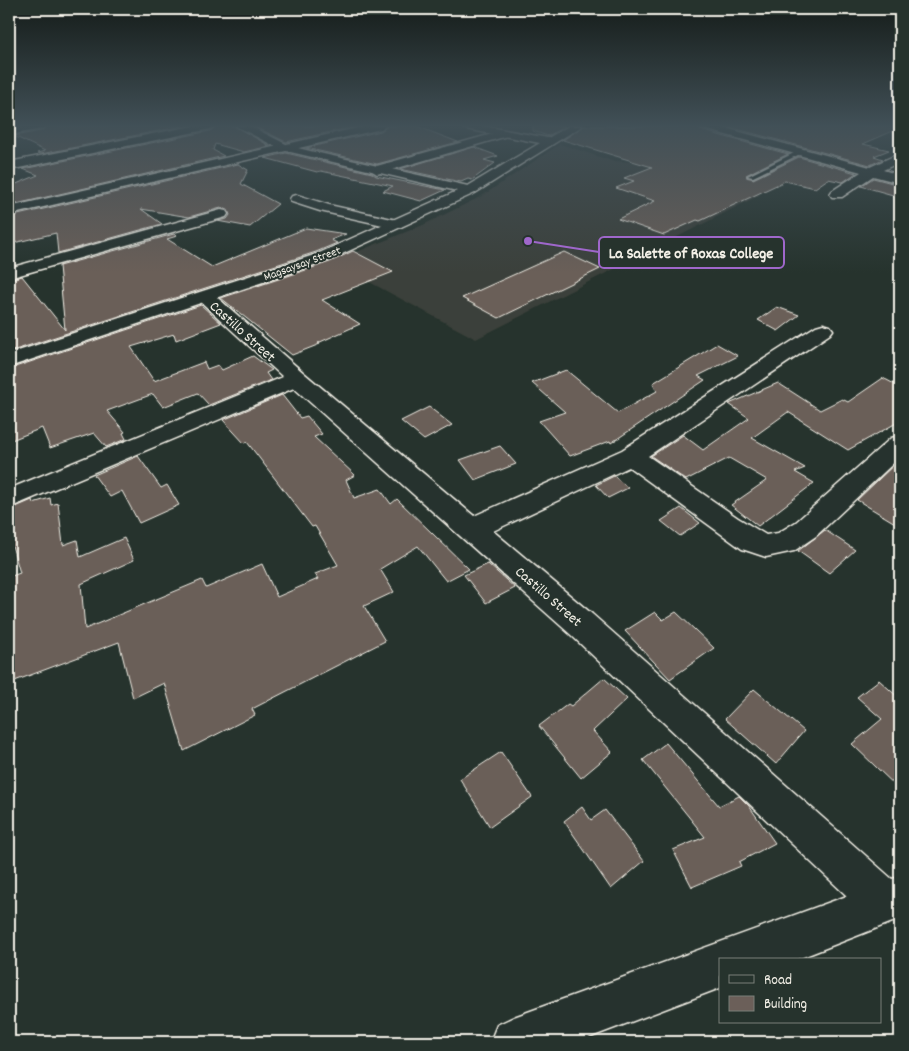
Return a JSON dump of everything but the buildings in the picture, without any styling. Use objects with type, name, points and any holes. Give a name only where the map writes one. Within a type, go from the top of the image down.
[{"type":"street","points":[[9,211],[167,175]]},
{"type":"street","points":[[400,175],[470,190]]},
{"type":"street","name":"Magsaysay Street","points":[[9,361],[206,298],[323,257],[470,190],[495,175]]},
{"type":"street","points":[[837,194],[866,175]]},
{"type":"street","points":[[886,175],[900,179]]},
{"type":"street","points":[[297,199],[326,208],[396,224]]},
{"type":"street","points":[[9,273],[221,214]]},
{"type":"street","name":"Castillo Street","points":[[206,298],[582,624],[893,901]]},
{"type":"street","points":[[472,529],[631,456],[823,330]]},
{"type":"street","points":[[9,498],[296,378]]},
{"type":"street","points":[[631,456],[728,526],[752,541],[766,546],[784,543],[806,529],[900,444]]},
{"type":"street","points":[[740,958],[893,901]]},
{"type":"street","points":[[514,1042],[719,965]]},
{"type":"shaded area","points":[[513,175],[698,175],[760,195],[476,339],[332,262],[423,225],[482,196]]},
{"type":"place","name":"La Salette of Roxas College","points":[[528,241]]}]
